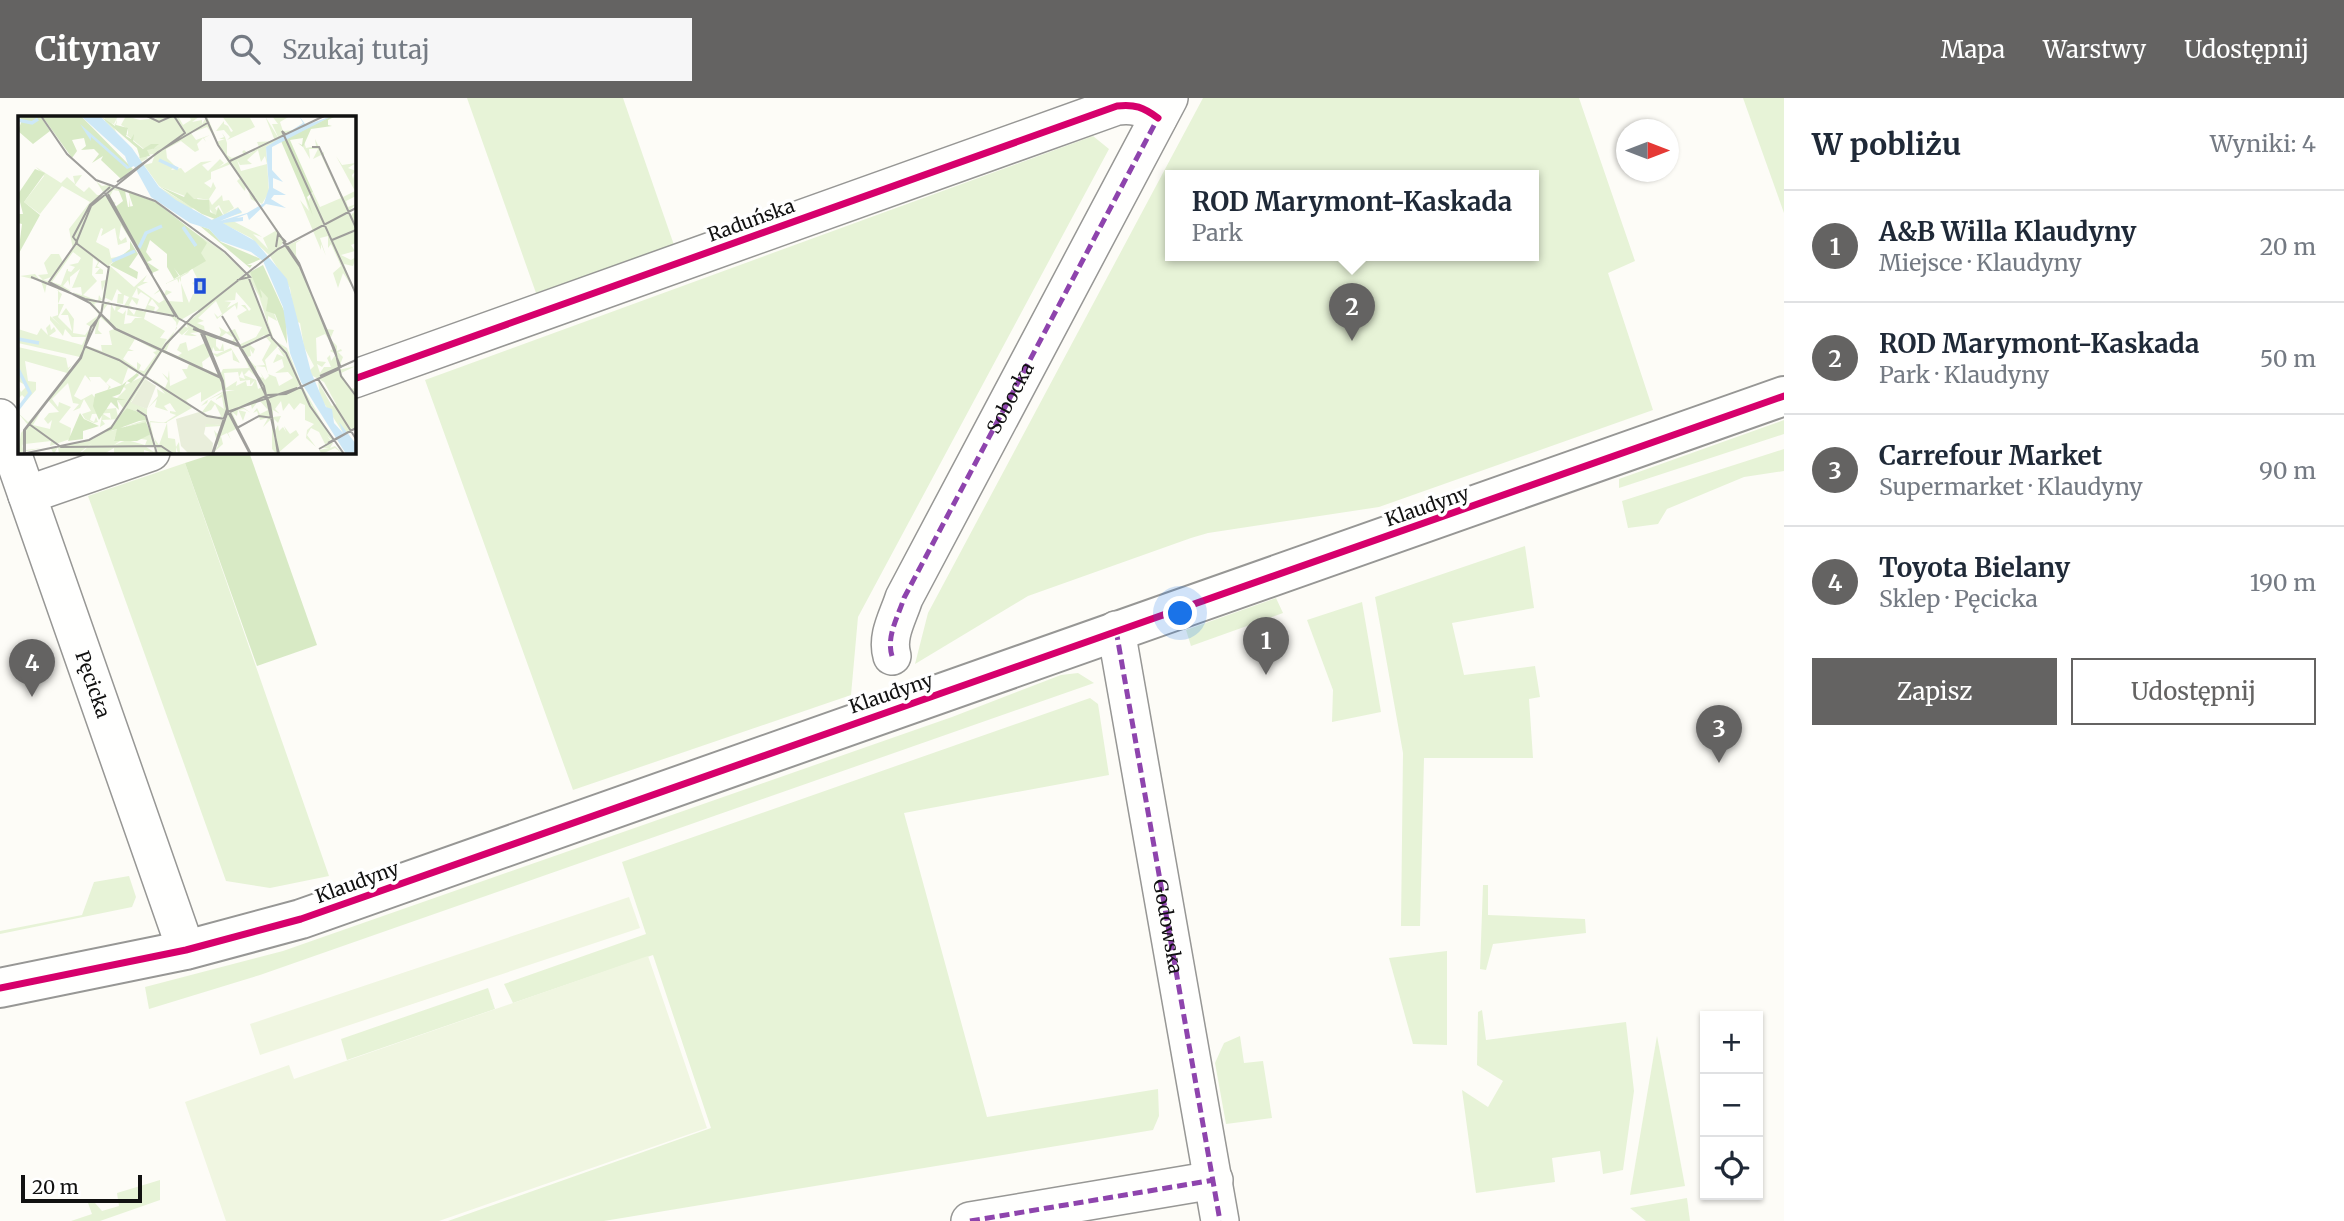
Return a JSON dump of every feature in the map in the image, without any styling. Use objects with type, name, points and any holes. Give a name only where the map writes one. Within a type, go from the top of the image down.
[{"type":"street","name":"Raduńska","points":[[355,379],[1117,106],[1130,104],[1164,108]]},
{"type":"street","name":"Sobocka","points":[[892,656],[889,646],[891,634],[904,598],[1164,108]]},
{"type":"street","name":"Klaudyny","points":[[0,988],[186,950],[301,919],[1784,396]]},
{"type":"street","name":"Pęcicka","points":[[0,418],[186,950]]},
{"type":"street","points":[[27,495],[148,453]]},
{"type":"street","name":"Godowska","points":[[1116,630],[1220,1221]]},
{"type":"street","points":[[970,1221],[1214,1180]]},
{"type":"green space","points":[[467,98],[623,98],[674,245],[536,293]]},
{"type":"green space","points":[[1203,98],[1579,98],[1635,261],[1608,273],[1653,410],[1379,507],[1208,533],[1191,538],[1028,596],[915,664],[928,613]]},
{"type":"green space","points":[[1743,98],[1784,98],[1784,213]]},
{"type":"green space","points":[[1093,136],[1109,149],[858,617],[851,695],[573,790],[425,380]]},
{"type":"green space","points":[[1784,420],[1784,434],[1619,488],[1619,479]]},
{"type":"green space","points":[[1784,449],[1784,471],[1744,477],[1667,509],[1658,524],[1628,528],[1622,501]]},
{"type":"green space","points":[[216,453],[249,453],[317,645],[257,666],[185,463]]},
{"type":"green space","points":[[185,463],[329,876],[270,888],[226,881],[88,496]]},
{"type":"green space","points":[[1525,546],[1534,608],[1452,623],[1464,675],[1535,666],[1540,697],[1529,699],[1533,758],[1424,758],[1420,926],[1401,926],[1403,753],[1375,597]]},
{"type":"green space","points":[[1276,598],[1283,613],[1191,646],[1186,630]]},
{"type":"green space","points":[[1362,602],[1381,712],[1332,722],[1333,690],[1307,620]]},
{"type":"green space","points":[[1078,673],[1094,683],[260,975],[149,1009],[145,987],[283,951],[952,717],[1061,675]]},
{"type":"green space","points":[[1090,698],[1098,704],[1109,775],[904,813],[987,1117],[1158,1089],[1159,1116],[1153,1130],[604,1221],[448,1221],[711,1128],[653,955],[513,1003],[504,984],[646,934],[622,862]]},
{"type":"green space","points":[[129,876],[136,897],[132,907],[0,934],[0,931],[82,915],[94,882]]},
{"type":"green space","points":[[1483,885],[1488,885],[1488,915],[1585,919],[1586,933],[1493,944],[1486,970],[1480,969]]},
{"type":"green space","points":[[629,897],[640,928],[260,1055],[250,1024]]},
{"type":"green space","points":[[1447,951],[1447,1045],[1413,1044],[1389,958]]},
{"type":"green space","points":[[648,956],[707,1128],[439,1221],[226,1221],[185,1102],[289,1065],[294,1079]]},
{"type":"green space","points":[[488,988],[495,1009],[347,1060],[341,1039]]},
{"type":"green space","points":[[1482,1010],[1486,1040],[1626,1022],[1634,1091],[1623,1170],[1603,1174],[1600,1151],[1552,1158],[1555,1182],[1476,1193],[1462,1090],[1488,1107],[1503,1081],[1477,1065],[1478,1012]]},
{"type":"green space","points":[[1240,1036],[1244,1063],[1263,1061],[1272,1118],[1226,1124],[1215,1063],[1224,1043]]},
{"type":"green space","points":[[1657,1036],[1685,1186],[1630,1195]]},
{"type":"green space","points":[[160,1180],[160,1200],[100,1221],[71,1221],[92,1214],[88,1203],[95,1203],[102,1211],[119,1206],[117,1193]]},
{"type":"green space","points":[[1687,1198],[1690,1221],[1646,1221],[1630,1208]]},
{"type":"marked path","points":[[892,656],[890,641],[904,598],[1158,118]]},
{"type":"marked path","points":[[1116,630],[1220,1221]]},
{"type":"marked path","points":[[970,1221],[1214,1180]]},
{"type":"cycle path","points":[[355,379],[1117,106],[1139,107],[1158,118]]},
{"type":"cycle path","points":[[0,988],[186,950],[301,919],[1784,396]]},
{"type":"place","name":"ROD Marymont-Kaskada","points":[[1352,341]]},
{"type":"place","name":"A&B Willa Klaudyny","points":[[1266,675]]},
{"type":"place","name":"Toyota Bielany","points":[[32,697]]},
{"type":"place","name":"Carrefour Market","points":[[1719,763]]}]
